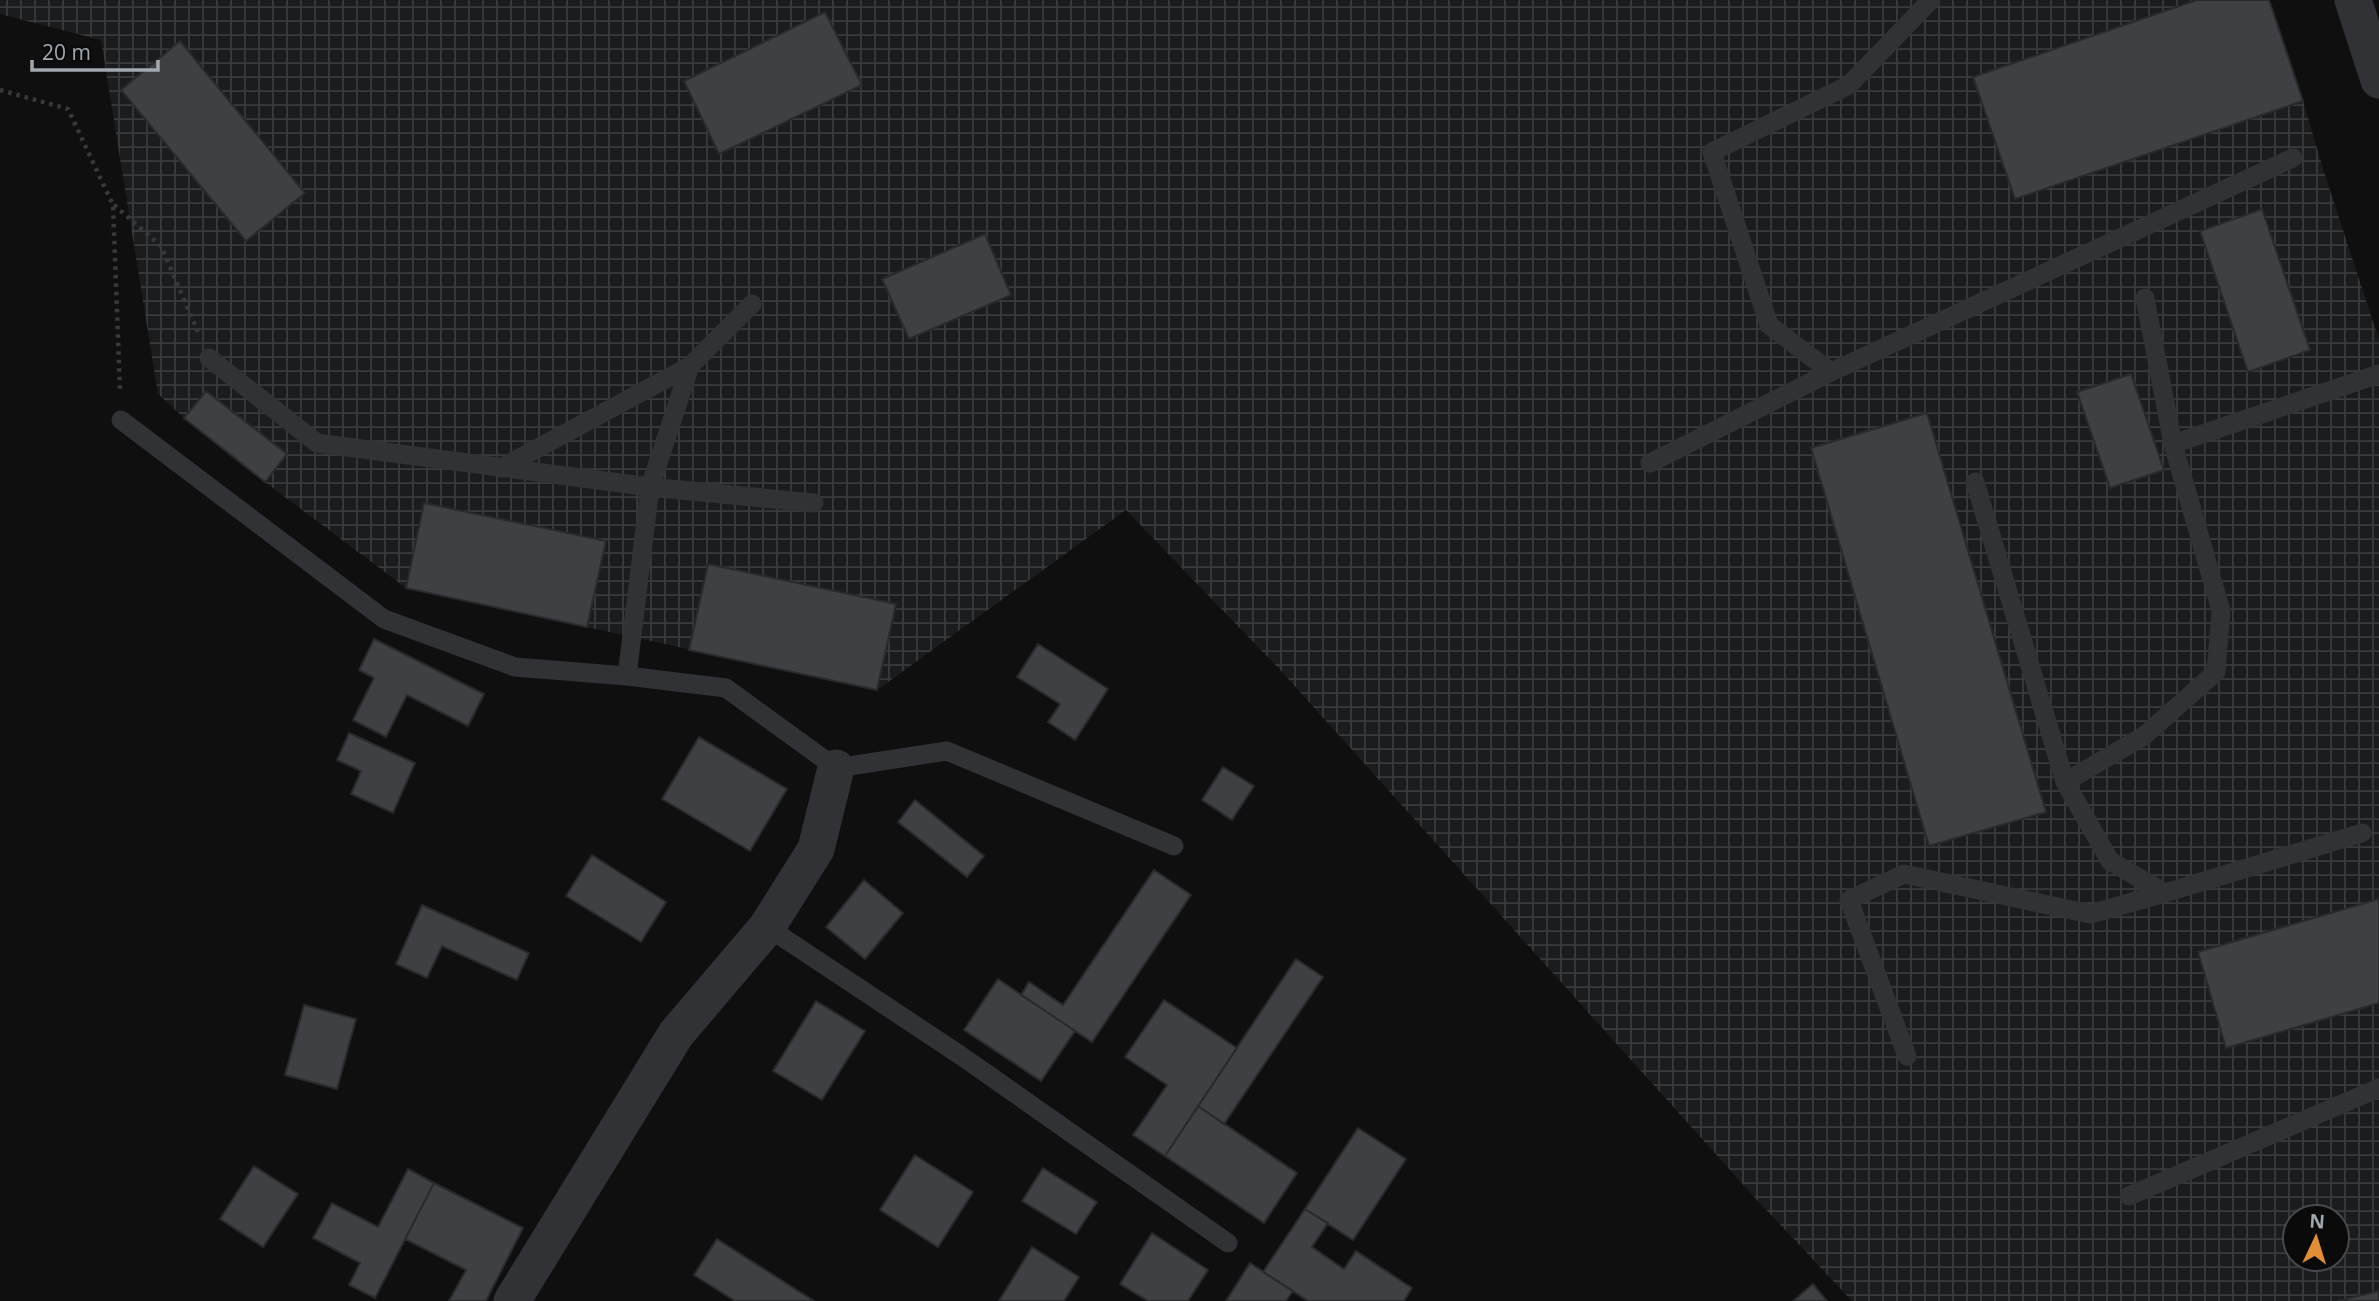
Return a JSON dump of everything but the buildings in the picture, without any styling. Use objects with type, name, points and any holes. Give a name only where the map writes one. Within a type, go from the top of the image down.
[{"type":"street","points":[[2353,0],[2379,80]]},
{"type":"street","points":[[512,1301],[676,1034],[766,927],[816,849],[836,768]]},
{"type":"lane","points":[[1831,372],[1769,325],[1712,152],[1849,85],[1931,0]]},
{"type":"lane","points":[[1650,463],[1831,372],[2293,158]]},
{"type":"lane","points":[[2065,782],[2144,736],[2216,672],[2221,611],[2174,444],[2145,298]]},
{"type":"lane","points":[[501,468],[690,366],[752,304]]},
{"type":"lane","points":[[209,358],[317,443],[650,487],[814,503]]},
{"type":"lane","points":[[627,676],[650,487],[690,366]]},
{"type":"lane","points":[[2174,444],[2379,374]]},
{"type":"lane","points":[[121,420],[384,620],[515,667],[627,676],[726,688],[836,768],[947,751],[1174,846]]},
{"type":"lane","points":[[1975,482],[2065,782],[2110,861],[2165,893]]},
{"type":"lane","points":[[1907,1056],[1849,900],[1904,874],[2090,914],[2362,833]]},
{"type":"lane","points":[[766,927],[960,1055],[1228,1243]]},
{"type":"lane","points":[[2130,1196],[2379,1088]]},
{"type":"path","points":[[0,90],[68,109],[113,205],[121,420]]},
{"type":"path","points":[[113,205],[161,246],[209,358]]},
{"type":"shaded area","points":[[0,0],[2269,0],[2379,340],[2379,1301],[1852,1301],[1757,1200],[1282,672],[1126,510],[877,690],[406,588],[265,482],[158,394],[101,40],[0,14]]}]
